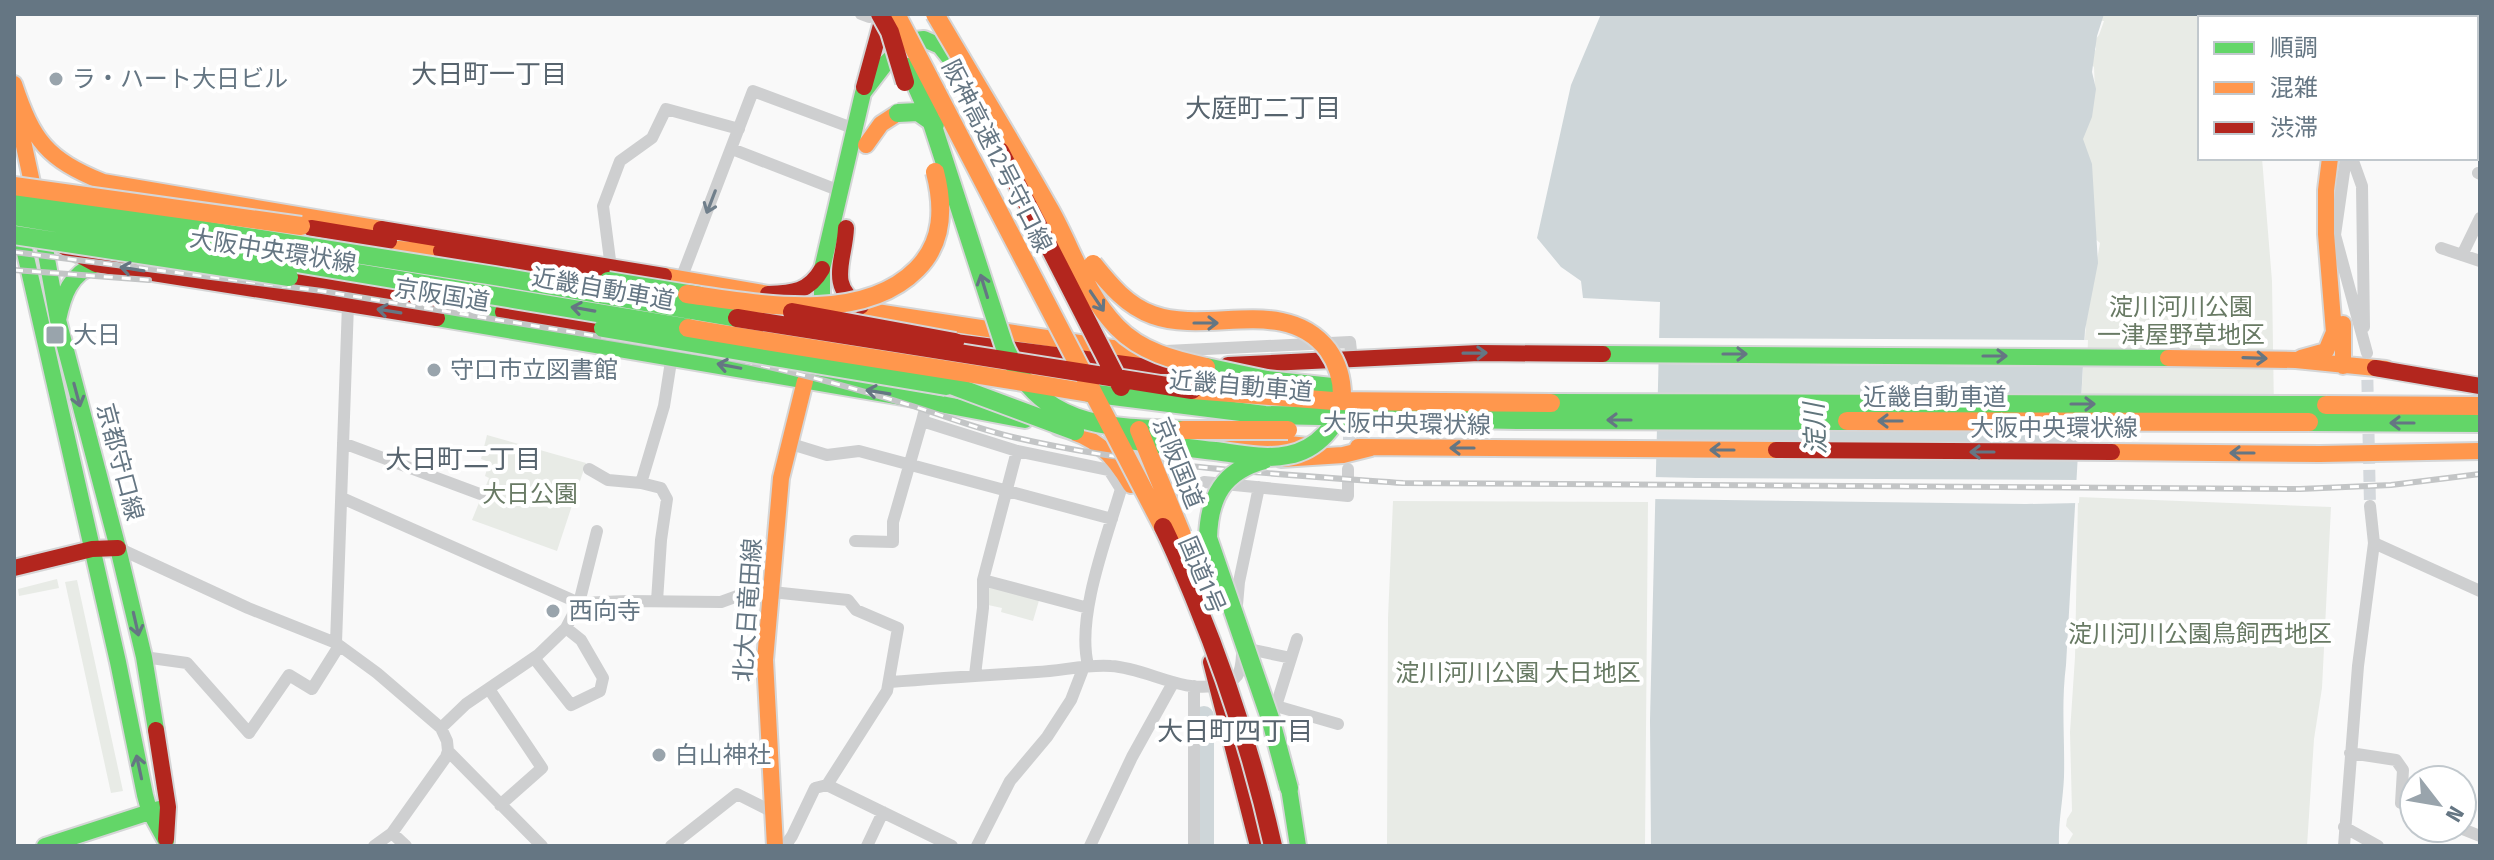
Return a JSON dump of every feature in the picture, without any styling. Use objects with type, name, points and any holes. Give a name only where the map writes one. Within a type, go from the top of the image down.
[{"type":"main road","points":[[886,63],[898,14]]},
{"type":"main road","name":"阪神高速12号守口線","points":[[898,14],[1061,316]]},
{"type":"main road","name":"阪神高速12号守口線","points":[[912,14],[1061,316]]},
{"type":"main road","points":[[937,14],[956,65]]},
{"type":"main road","points":[[937,14],[1052,213],[1085,283],[1111,320],[1138,344],[1175,360],[1246,376],[1331,387],[1587,395],[1636,402]]},
{"type":"main road","points":[[863,93],[877,18]]},
{"type":"main road","points":[[495,276],[799,304],[861,300],[905,282],[922,266],[937,240],[941,198],[907,89],[877,18]]},
{"type":"main road","points":[[877,18],[929,114],[997,328],[1010,359],[1026,385],[1055,409],[1076,418],[1106,424],[1175,429],[1400,428],[1517,420]]},
{"type":"main road","name":"京阪国道","points":[[24,216],[64,248],[96,264],[348,304],[439,311],[572,331],[672,355],[805,381],[822,304],[822,269],[863,93],[903,46],[924,39],[940,46],[956,65],[1115,373],[1236,707],[1257,775],[1273,846]]},
{"type":"main road","name":"京阪国道","points":[[822,304],[828,295],[840,239],[846,228],[886,63]]},
{"type":"main road","points":[[14,84],[27,120],[42,145],[62,164],[103,182]]},
{"type":"main road","name":"京都守口線","points":[[14,98],[24,216],[50,321],[118,548],[144,657],[168,807],[167,843]]},
{"type":"main road","points":[[866,145],[881,124],[898,113],[914,110],[938,126],[1042,326],[1173,532]]},
{"type":"main road","points":[[2330,160],[2326,190],[2329,273],[2342,313],[2332,361]]},
{"type":"main road","points":[[24,216],[62,183],[103,182],[609,274],[955,342],[1140,366],[1252,365],[1495,353],[2332,361],[2369,354],[2480,377]]},
{"type":"main road","name":"大阪中央環状線","points":[[14,186],[301,226],[353,229]]},
{"type":"main road","points":[[24,216],[67,199],[353,246],[451,253],[609,274],[681,279],[894,316],[1141,353],[1252,365]]},
{"type":"main road","points":[[866,359],[955,385],[1032,418],[1090,434],[1243,455],[1293,454],[1311,445],[1333,423],[1341,404],[1341,376],[1335,356],[1314,334],[1283,321],[1183,322],[1143,311],[1114,290],[1052,213]]},
{"type":"main road","points":[[24,216],[63,231],[404,285],[510,317],[572,331],[603,328],[996,394],[1238,439],[1266,451]]},
{"type":"main road","name":"近畿自動車道","points":[[24,216],[495,276],[1193,391],[1315,401],[2480,406]]},
{"type":"main road","name":"近畿自動車道","points":[[24,216],[866,359],[899,361],[1231,413],[1517,420],[2480,423]]},
{"type":"main road","name":"大阪中央環状線","points":[[24,216],[439,311]]},
{"type":"main road","points":[[846,228],[847,242],[839,282],[843,294],[852,302],[894,316]]},
{"type":"main road","points":[[353,229],[431,243],[451,253]]},
{"type":"main road","points":[[14,264],[27,277],[50,321],[60,307],[68,285],[85,267],[96,264]]},
{"type":"main road","points":[[768,294],[807,290],[822,269]]},
{"type":"main road","points":[[439,311],[510,317]]},
{"type":"main road","points":[[1061,316],[1173,532]]},
{"type":"main road","name":"京都守口線","points":[[50,321],[92,549],[149,810],[167,843]]},
{"type":"main road","points":[[814,340],[1169,394],[1209,409],[1266,451]]},
{"type":"main road","points":[[2369,354],[2480,386]]},
{"type":"main road","name":"国道1号","points":[[805,381],[957,405],[1067,429],[1094,439],[1107,449],[1117,461],[1161,539],[1197,621],[1242,775],[1258,846]]},
{"type":"main road","name":"北大日竜田線","points":[[775,846],[765,672],[781,478],[805,381]]},
{"type":"main road","points":[[957,405],[1160,434],[1238,439]]},
{"type":"main road","name":"大阪中央環状線","points":[[1266,451],[1343,455],[1371,448],[2320,454],[2480,451]]},
{"type":"main road","points":[[1266,451],[1243,466],[1219,488],[1209,510],[1208,538],[1281,753],[1298,846]]},
{"type":"main road","name":"京阪国道","points":[[1173,532],[1216,611],[1254,715],[1288,846]]},
{"type":"main road","points":[[14,568],[92,549],[118,548]]},
{"type":"main road","points":[[45,846],[149,810],[168,807]]},
{"type":"street","points":[[681,279],[753,91],[855,129]]},
{"type":"street","points":[[609,274],[603,206],[620,161],[652,138],[666,109],[739,129]]},
{"type":"street","points":[[732,149],[840,191]]},
{"type":"street","points":[[2349,160],[2335,235],[2369,354]]},
{"type":"street","points":[[2350,160],[2362,186],[2369,354]]},
{"type":"street","points":[[2462,255],[2480,218]]},
{"type":"street","points":[[2441,248],[2480,261]]},
{"type":"street","points":[[144,657],[187,663],[249,733],[289,675],[312,689],[337,644],[348,304]]},
{"type":"street","points":[[1141,353],[1350,346]]},
{"type":"street","points":[[641,483],[664,406],[672,355]]},
{"type":"street","points":[[855,541],[893,542],[893,522],[927,401]]},
{"type":"street","points":[[922,421],[1017,451],[1109,470],[1121,489],[1088,608],[1085,654],[1088,665]]},
{"type":"street","points":[[343,443],[480,494]]},
{"type":"street","points":[[788,443],[827,455],[859,451],[1112,519]]},
{"type":"street","points":[[975,675],[983,580],[1017,451]]},
{"type":"street","points":[[589,469],[608,480],[661,488],[667,499],[657,601]]},
{"type":"street","points":[[1146,513],[1204,482],[1348,496],[1348,469]]},
{"type":"street","points":[[890,682],[1037,672],[1088,665],[1115,666],[1194,686],[1217,686],[1235,680],[1239,676],[1242,648],[1238,615],[1239,582],[1259,487]]},
{"type":"street","points":[[342,498],[579,603],[721,602],[743,594],[772,592],[848,600],[856,610],[898,628],[887,691],[827,785]]},
{"type":"street","points":[[2344,846],[2350,753],[2374,543],[2370,506]]},
{"type":"street","points":[[441,728],[466,704],[534,658],[566,628],[579,603],[597,531]]},
{"type":"street","points":[[2374,543],[2480,591]]},
{"type":"street","points":[[118,548],[248,608],[337,644],[377,673],[441,728],[447,741],[446,757],[392,833],[374,846]]},
{"type":"street","points":[[983,580],[1088,608]]},
{"type":"street","points":[[534,658],[571,705],[600,691],[603,678],[581,640],[566,628]]},
{"type":"street","points":[[1276,706],[1297,639]]},
{"type":"street","points":[[1242,648],[1291,658]]},
{"type":"street","points":[[977,846],[1010,781],[1047,737],[1071,700],[1083,669],[1088,665]]},
{"type":"street","points":[[1239,676],[1261,699],[1338,724]]},
{"type":"street","points":[[1090,846],[1132,757],[1173,683]]},
{"type":"street","points":[[1194,686],[1194,846]]},
{"type":"street","points":[[489,689],[542,768],[500,805]]},
{"type":"street","points":[[448,751],[542,846]]},
{"type":"street","points":[[2350,753],[2396,760],[2399,764]]},
{"type":"street","points":[[785,846],[815,788],[827,785],[952,846]]},
{"type":"street","points":[[671,846],[737,794],[773,812]]},
{"type":"street","points":[[867,846],[883,812]]},
{"type":"street","points":[[2344,827],[2378,846]]},
{"type":"street","points":[[392,833],[406,846]]},
{"type":"green space","name":"淀川河川公園 一津屋野草地区","points":[[2091,14],[2264,14],[2198,16],[2198,160],[2262,160],[2272,281],[2274,412],[2080,416],[2086,323],[2100,243],[2090,234],[2080,137],[2095,92],[2094,67],[2089,62],[2096,49],[2094,41],[2104,21],[2094,20]]},
{"type":"green space","name":"大日公園","points":[[487,435],[586,463],[557,551],[472,520],[489,478],[485,476],[489,462],[481,459]]},
{"type":"green space","name":"淀川河川公園鳥飼西地区","points":[[2078,497],[2331,507],[2322,688],[2314,739],[2307,846],[2066,846],[2073,834],[2066,826],[2072,811],[2070,732],[2075,657]]},
{"type":"green space","name":"淀川河川公園 大日地区","points":[[1393,501],[1648,502],[1645,846],[1387,846],[1388,618]]},
{"type":"green space","points":[[57,579],[59,588],[19,596],[18,589]]},
{"type":"green space","points":[[77,580],[123,791],[111,793],[65,582]]},
{"type":"green space","points":[[989,583],[1040,597],[1033,621],[988,605]]},
{"type":"water","name":"淀川","points":[[1601,14],[2104,14],[2092,72],[2096,89],[2092,117],[2083,139],[2092,164],[2098,263],[2085,330],[2064,694],[2064,777],[2059,846],[1651,846],[1650,720],[1660,302],[1583,298],[1581,281],[1561,267],[1537,238],[1571,85]]},
{"type":"pier","points":[[1656,338],[2088,340],[2087,367],[1655,364]]},
{"type":"pier","points":[[1653,477],[2080,480],[2079,503],[2026,504],[1652,499]]},
{"type":"waterway","points":[[1204,716],[1204,846]]},
{"type":"tunnel","points":[[2367,362],[2370,506]]},
{"type":"tunnel","points":[[1349,412],[1349,458]]},
{"type":"railway","points":[[14,252],[322,291],[706,354],[831,383],[1017,438],[1160,463],[1257,472],[1403,483],[2300,489],[2391,485],[2480,474]]},
{"type":"railway","points":[[14,270],[149,280]]},
{"type":"traffic: fast","points":[[819,321],[822,269],[863,93],[886,63],[903,46],[915,40],[924,39],[940,46],[959,70]]},
{"type":"traffic: fast","points":[[908,67],[929,114],[1004,345],[1018,372],[1035,393],[1077,418],[1126,427],[1183,430]]},
{"type":"traffic: fast","points":[[898,113],[918,112],[935,124]]},
{"type":"traffic: fast","points":[[14,200],[495,276],[737,318]]},
{"type":"traffic: fast","points":[[14,216],[688,328]]},
{"type":"traffic: fast","points":[[18,222],[118,662],[145,795],[149,810],[166,841]]},
{"type":"traffic: fast","points":[[41,226],[58,320],[144,657],[156,730]]},
{"type":"traffic: fast","points":[[14,235],[289,277]]},
{"type":"traffic: fast","points":[[58,320],[69,286],[80,273],[96,264]]},
{"type":"traffic: fast","points":[[608,281],[700,296]]},
{"type":"traffic: fast","points":[[441,295],[515,314]]},
{"type":"traffic: fast","points":[[437,318],[1025,420]]},
{"type":"traffic: fast","points":[[603,328],[946,386]]},
{"type":"traffic: fast","points":[[1603,354],[2168,358]]},
{"type":"traffic: fast","points":[[1206,367],[1267,380],[1341,388]]},
{"type":"traffic: fast","points":[[935,379],[1075,431]]},
{"type":"traffic: fast","points":[[1089,393],[1265,415],[1517,420],[1847,421]]},
{"type":"traffic: fast","points":[[1129,440],[1251,456],[1288,455],[1308,448],[1325,434],[1337,417],[1342,396]]},
{"type":"traffic: fast","points":[[1551,403],[2326,405]]},
{"type":"traffic: fast","points":[[2309,422],[2480,423]]},
{"type":"traffic: fast","points":[[1264,460],[1238,471],[1221,488],[1211,510],[1208,538],[1271,721],[1289,788]]},
{"type":"traffic: fast","points":[[1289,788],[1298,846]]},
{"type":"traffic: fast","points":[[45,846],[159,809]]},
{"type":"traffic: slow","points":[[896,14],[1163,527]]},
{"type":"traffic: slow","points":[[935,14],[1036,185],[1088,286],[1106,314],[1126,336],[1147,349],[1206,367]]},
{"type":"traffic: slow","points":[[14,84],[28,120],[45,146],[68,165],[103,182],[381,229]]},
{"type":"traffic: slow","points":[[16,109],[36,201]]},
{"type":"traffic: slow","points":[[866,145],[881,124],[898,113]]},
{"type":"traffic: slow","points":[[2301,358],[2326,351],[2334,332],[2326,234],[2330,160]]},
{"type":"traffic: slow","points":[[687,294],[808,306],[868,298],[894,287],[926,259],[937,236],[940,198],[935,172]]},
{"type":"traffic: slow","points":[[14,186],[301,226]]},
{"type":"traffic: slow","points":[[373,247],[451,253]]},
{"type":"traffic: slow","points":[[1093,264],[1127,300],[1153,315],[1198,321],[1269,320],[1291,324],[1311,334],[1328,350],[1334,361],[1342,396]]},
{"type":"traffic: slow","points":[[664,276],[780,296]]},
{"type":"traffic: slow","points":[[837,306],[1152,354]]},
{"type":"traffic: slow","points":[[2343,324],[2343,366]]},
{"type":"traffic: slow","points":[[688,328],[1089,393]]},
{"type":"traffic: slow","points":[[2168,358],[2296,360],[2386,369]]},
{"type":"traffic: slow","points":[[775,846],[765,660],[781,478],[805,381]]},
{"type":"traffic: slow","points":[[1192,390],[1333,401],[1551,403]]},
{"type":"traffic: slow","points":[[2326,405],[2480,406]]},
{"type":"traffic: slow","points":[[1847,421],[2309,422]]},
{"type":"traffic: slow","points":[[1058,427],[1101,447],[1131,485]]},
{"type":"traffic: slow","points":[[1139,430],[1182,535]]},
{"type":"traffic: slow","points":[[1183,430],[1288,430]]},
{"type":"traffic: slow","points":[[1231,438],[1308,446]]},
{"type":"traffic: slow","points":[[1358,447],[1776,450]]},
{"type":"traffic: slow","points":[[1281,459],[1343,455],[1371,448]]},
{"type":"traffic: slow","points":[[2112,452],[2320,454],[2480,451]]},
{"type":"traffic: jam","points":[[880,14],[890,32],[905,82]]},
{"type":"traffic: jam","points":[[864,87],[884,14]]},
{"type":"traffic: jam","points":[[1000,151],[1121,387]]},
{"type":"traffic: jam","points":[[311,228],[389,241]]},
{"type":"traffic: jam","points":[[846,228],[841,281],[850,298],[861,306]]},
{"type":"traffic: jam","points":[[381,229],[664,276]]},
{"type":"traffic: jam","points":[[50,239],[96,264],[437,318]]},
{"type":"traffic: jam","points":[[441,251],[608,281]]},
{"type":"traffic: jam","points":[[768,294],[800,290],[812,282],[822,269]]},
{"type":"traffic: jam","points":[[289,277],[454,305]]},
{"type":"traffic: jam","points":[[503,312],[603,328]]},
{"type":"traffic: jam","points":[[792,312],[955,342]]},
{"type":"traffic: jam","points":[[737,318],[1192,390]]},
{"type":"traffic: jam","points":[[955,342],[1140,366],[1183,366]]},
{"type":"traffic: jam","points":[[1228,365],[1479,353],[1603,354]]},
{"type":"traffic: jam","points":[[2375,368],[2480,386]]},
{"type":"traffic: jam","points":[[1776,450],[2112,452]]},
{"type":"traffic: jam","points":[[1163,527],[1195,600],[1229,691],[1249,752],[1273,846]]},
{"type":"traffic: jam","points":[[14,568],[92,549],[118,548]]},
{"type":"traffic: jam","points":[[1211,662],[1258,846]]},
{"type":"traffic: jam","points":[[156,730],[168,807],[166,839]]},
{"type":"place","name":"ラ・ハート大日ビル","points":[[56,79]]},
{"type":"place","name":"大日","points":[[55,335]]},
{"type":"place","name":"守口市立図書館","points":[[434,370]]},
{"type":"place","name":"西向寺","points":[[553,611]]},
{"type":"place","name":"白山神社","points":[[659,755]]},
{"type":"district","name":"大日町一丁目","points":[[489,74]]},
{"type":"district","name":"大庭町二丁目","points":[[1263,108]]},
{"type":"district","name":"大日町二丁目","points":[[463,459]]},
{"type":"district","name":"大日町四丁目","points":[[1235,731]]}]
